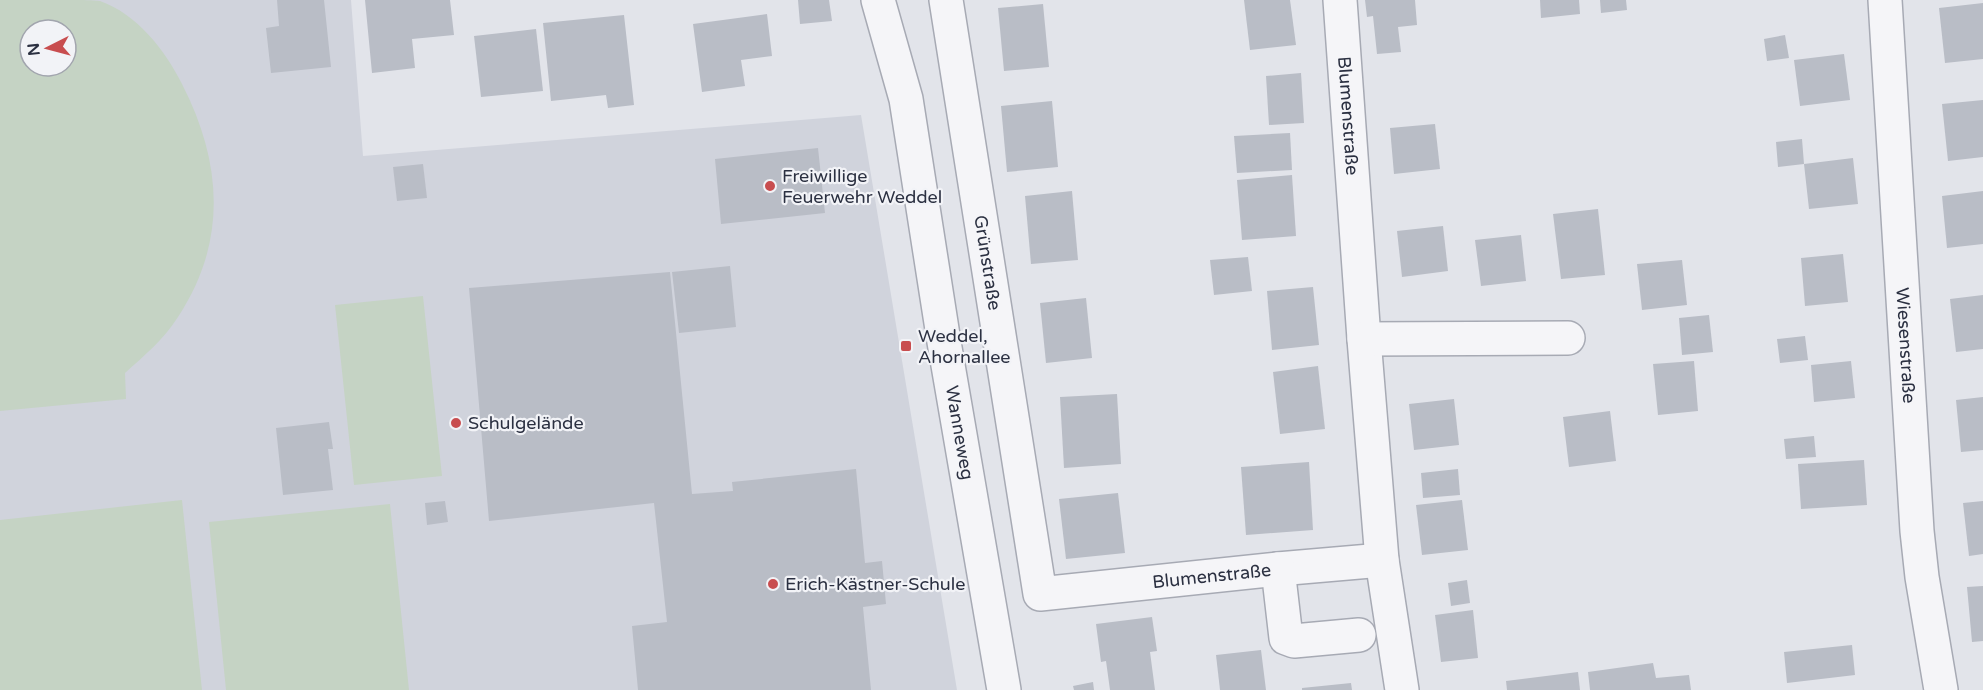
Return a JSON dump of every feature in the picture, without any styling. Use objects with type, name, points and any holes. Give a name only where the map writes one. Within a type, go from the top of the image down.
[{"type":"street","name":"Wanneweg","points":[[878,0],[906,99],[944,342],[1004,690]]},
{"type":"street","name":"Grünstraße","points":[[946,0],[1040,594]]},
{"type":"street","name":"Blumenstraße","points":[[1340,0],[1382,560],[1402,690]]},
{"type":"street","name":"Wiesenstraße","points":[[1885,0],[1917,531],[1922,577],[1941,690]]},
{"type":"street","points":[[1364,339],[1568,338]]},
{"type":"street","name":"Blumenstraße","points":[[1040,594],[1382,560]]},
{"type":"street","points":[[1278,569],[1286,638],[1294,641],[1359,635]]},
{"type":"shaded area","name":"Schulgelände","points":[[0,0],[351,0],[363,156],[861,115],[957,690],[0,690]]},
{"type":"green space","points":[[0,0],[100,1],[126,15],[149,35],[175,71],[195,113],[205,143],[214,201],[212,230],[205,260],[194,288],[178,317],[153,347],[125,373],[126,399],[0,411]]},
{"type":"green space","points":[[423,296],[442,476],[354,485],[335,305]]},
{"type":"green space","points":[[182,500],[202,690],[0,690],[0,520]]},
{"type":"green space","points":[[390,504],[409,690],[226,690],[209,522]]},
{"type":"building","points":[[277,0],[324,0],[331,67],[271,73],[266,28],[279,26]]},
{"type":"building","points":[[365,0],[450,0],[454,35],[412,39],[415,68],[372,73]]},
{"type":"building","points":[[798,0],[829,0],[832,21],[800,24]]},
{"type":"building","points":[[1244,0],[1290,0],[1296,45],[1250,50]]},
{"type":"building","points":[[1365,0],[1415,0],[1417,25],[1398,27],[1401,52],[1377,54],[1373,16],[1367,17]]},
{"type":"building","points":[[1540,0],[1579,0],[1580,14],[1541,18]]},
{"type":"building","points":[[1600,0],[1626,0],[1627,10],[1601,13]]},
{"type":"building","points":[[1983,3],[1983,59],[1945,63],[1939,8]]},
{"type":"building","points":[[1043,4],[1049,67],[1004,71],[998,8]]},
{"type":"building","points":[[767,14],[772,56],[741,60],[745,86],[702,92],[693,24]]},
{"type":"building","points":[[624,15],[634,105],[608,108],[606,95],[551,101],[543,23]]},
{"type":"building","points":[[536,29],[543,91],[481,97],[474,36]]},
{"type":"building","points":[[1785,35],[1789,58],[1767,61],[1764,39]]},
{"type":"building","points":[[1844,54],[1850,100],[1800,106],[1794,60]]},
{"type":"building","points":[[1301,73],[1304,123],[1269,125],[1266,76]]},
{"type":"building","points":[[1983,100],[1983,157],[1948,161],[1942,104]]},
{"type":"building","points":[[1052,101],[1058,167],[1007,172],[1001,106]]},
{"type":"building","points":[[1435,124],[1440,169],[1394,174],[1390,128]]},
{"type":"building","points":[[1290,133],[1292,170],[1237,173],[1234,136]]},
{"type":"building","points":[[1802,139],[1804,164],[1778,167],[1776,142]]},
{"type":"building","name":"Freiwillige Feuerwehr Weddel","points":[[818,148],[825,213],[721,224],[715,159]]},
{"type":"building","points":[[1853,158],[1858,204],[1809,209],[1804,164]]},
{"type":"building","points":[[423,164],[427,198],[397,201],[393,167]]},
{"type":"building","points":[[1292,175],[1296,236],[1242,240],[1237,180]]},
{"type":"building","points":[[1072,191],[1078,260],[1031,264],[1025,196]]},
{"type":"building","points":[[1983,191],[1983,244],[1947,248],[1942,196]]},
{"type":"building","points":[[1598,209],[1605,275],[1561,279],[1553,214]]},
{"type":"building","points":[[1443,226],[1448,271],[1402,277],[1397,231]]},
{"type":"building","points":[[1521,235],[1526,281],[1481,286],[1475,240]]},
{"type":"building","points":[[1843,254],[1848,302],[1805,306],[1801,258]]},
{"type":"building","points":[[1248,257],[1252,291],[1214,295],[1210,260]]},
{"type":"building","points":[[1682,260],[1687,305],[1642,310],[1637,264]]},
{"type":"building","points":[[730,266],[736,327],[679,333],[672,272]]},
{"type":"building","points":[[670,272],[692,494],[733,491],[732,482],[856,469],[865,563],[882,561],[886,604],[863,607],[871,690],[638,690],[632,626],[667,622],[654,503],[489,521],[469,288]]},
{"type":"building","points":[[1313,287],[1319,345],[1272,350],[1267,291]]},
{"type":"building","points":[[1983,295],[1983,349],[1956,352],[1950,299]]},
{"type":"building","points":[[1086,298],[1092,358],[1046,363],[1040,303]]},
{"type":"building","points":[[1709,315],[1713,352],[1682,355],[1679,318]]},
{"type":"building","points":[[1805,336],[1808,360],[1780,363],[1777,339]]},
{"type":"building","points":[[1694,361],[1698,411],[1658,415],[1653,364]]},
{"type":"building","points":[[1851,361],[1855,398],[1814,402],[1811,365]]},
{"type":"building","points":[[1318,366],[1325,429],[1280,434],[1273,372]]},
{"type":"building","points":[[1117,394],[1121,464],[1064,468],[1060,397]]},
{"type":"building","points":[[1983,397],[1983,450],[1961,452],[1956,400]]},
{"type":"building","points":[[1454,399],[1459,445],[1414,450],[1409,404]]},
{"type":"building","points":[[1610,411],[1616,461],[1569,467],[1563,417]]},
{"type":"building","points":[[329,422],[333,449],[328,449],[333,490],[283,495],[276,428]]},
{"type":"building","points":[[1814,436],[1816,457],[1786,459],[1784,439]]},
{"type":"building","points":[[1864,460],[1867,505],[1801,509],[1798,464]]},
{"type":"building","points":[[1309,462],[1313,530],[1246,535],[1241,467]]},
{"type":"building","points":[[1458,469],[1460,495],[1423,498],[1421,473]]},
{"type":"building","points":[[1118,493],[1125,553],[1066,559],[1059,499]]},
{"type":"building","points":[[1462,500],[1468,550],[1422,555],[1416,505]]},
{"type":"building","points":[[445,501],[448,522],[427,525],[425,503]]},
{"type":"building","points":[[1983,501],[1983,554],[1969,556],[1963,503]]},
{"type":"building","points":[[1467,580],[1470,603],[1451,606],[1448,583]]},
{"type":"building","points":[[1983,586],[1983,641],[1972,642],[1967,587]]},
{"type":"building","points":[[1473,610],[1478,658],[1441,662],[1435,615]]},
{"type":"building","points":[[1152,617],[1157,651],[1150,652],[1155,690],[1110,690],[1106,661],[1101,662],[1096,624]]},
{"type":"building","points":[[1852,645],[1855,675],[1787,683],[1784,652]]},
{"type":"building","points":[[1261,650],[1266,690],[1220,690],[1216,655]]},
{"type":"building","points":[[1653,663],[1656,678],[1689,675],[1691,690],[1590,690],[1588,672]]},
{"type":"building","points":[[1578,672],[1580,690],[1507,690],[1506,681]]},
{"type":"building","points":[[1093,682],[1094,690],[1074,690],[1073,686]]},
{"type":"building","points":[[1351,683],[1352,690],[1302,690],[1302,688]]},
{"type":"place","name":"Freiwillige Feuerwehr Weddel","points":[[770,186]]},
{"type":"place","name":"Weddel, Ahornallee","points":[[906,346]]},
{"type":"place","name":"Schulgelände","points":[[456,423]]},
{"type":"place","name":"Erich-Kästner-Schule","points":[[773,584]]}]
